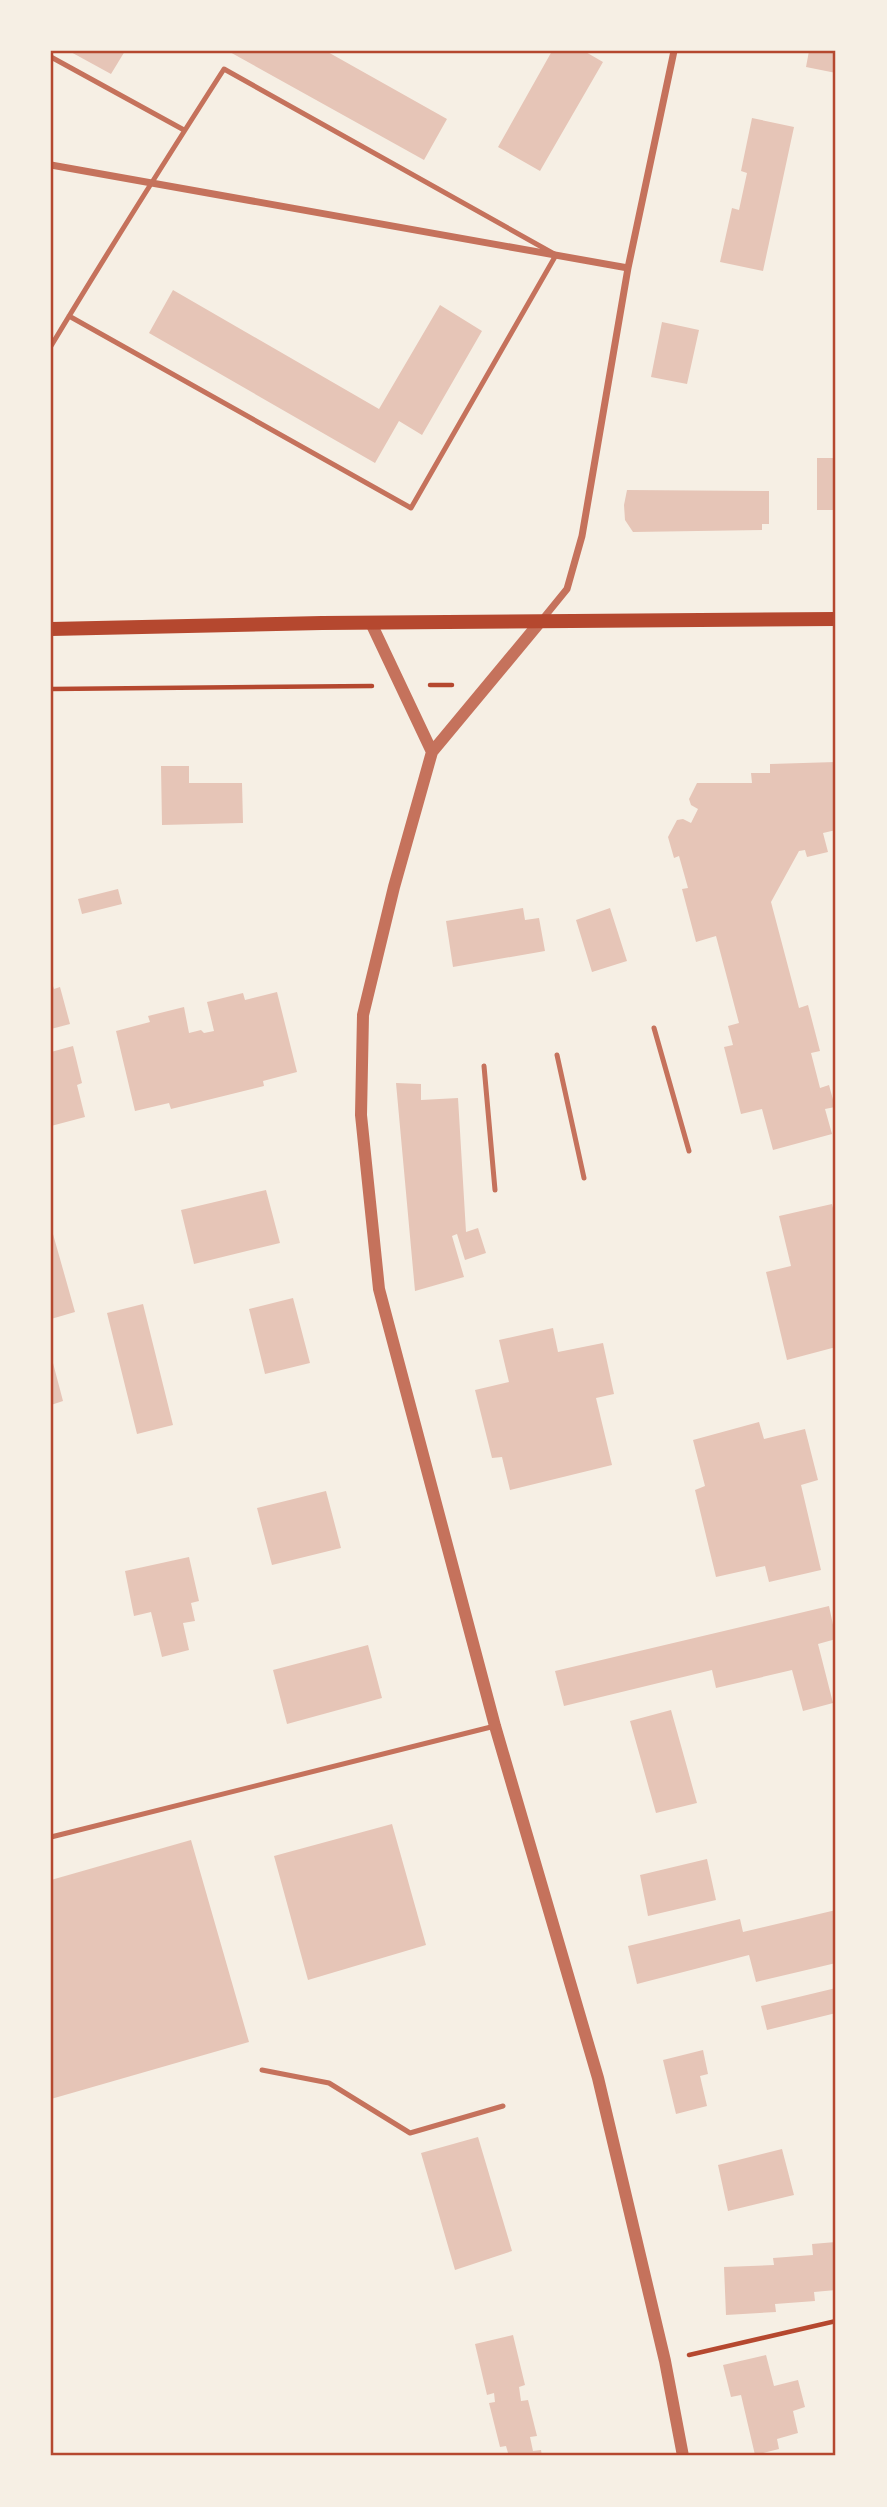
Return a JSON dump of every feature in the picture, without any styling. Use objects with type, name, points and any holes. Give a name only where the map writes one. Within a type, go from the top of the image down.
[{"type":"main road","points":[[51,628],[371,622],[836,619]]},
{"type":"street","points":[[674,51],[628,268],[582,536],[567,589],[432,752],[394,887],[363,1014],[361,1115],[379,1289],[495,1726],[593,2058],[665,2361],[682,2456]]},
{"type":"street","points":[[51,165],[628,268]]},
{"type":"street","points":[[371,622],[432,752]]},
{"type":"lane","points":[[51,57],[184,130]]},
{"type":"lane","points":[[51,346],[69,316],[184,130],[224,69],[556,255],[411,508],[69,316]]},
{"type":"lane","points":[[654,1028],[690,1151]]},
{"type":"lane","points":[[557,1055],[584,1178]]},
{"type":"lane","points":[[484,1066],[495,1190]]},
{"type":"lane","points":[[51,1837],[495,1726]]},
{"type":"lane","points":[[262,2070],[329,2083],[410,2133],[503,2106]]},
{"type":"path","points":[[51,689],[488,684]]},
{"type":"path","points":[[665,2361],[836,2321]]},
{"type":"building","points":[[69,51],[125,51],[111,74]]},
{"type":"building","points":[[228,51],[326,51],[447,119],[424,160]]},
{"type":"building","points":[[552,51],[584,51],[603,62],[540,171],[498,147]]},
{"type":"building","points":[[809,51],[836,51],[836,73],[806,67]]},
{"type":"building","points":[[752,118],[794,127],[763,271],[720,262],[732,208],[739,210],[747,173],[741,171]]},
{"type":"building","points":[[173,290],[379,409],[440,305],[482,331],[422,435],[399,421],[375,463],[149,333]]},
{"type":"building","points":[[662,322],[699,330],[687,384],[651,377]]},
{"type":"building","points":[[817,458],[836,458],[836,510],[817,510]]},
{"type":"building","points":[[627,490],[769,491],[769,524],[762,524],[762,530],[633,532],[625,520]]},
{"type":"building","points":[[836,762],[836,830],[823,833],[828,852],[807,857],[805,850],[799,851],[771,902],[799,1008],[808,1005],[820,1051],[811,1053],[820,1088],[829,1085],[835,1107],[825,1109],[832,1134],[773,1150],[762,1109],[741,1114],[724,1047],[733,1045],[728,1026],[739,1023],[716,936],[696,942],[682,889],[688,888],[679,856],[674,858],[668,837],[677,820],[683,819],[691,823],[698,809],[691,805],[689,799],[697,783],[752,783],[751,773],[770,773],[770,764]]},
{"type":"building","points":[[161,766],[189,766],[189,783],[242,783],[243,823],[162,825]]},
{"type":"building","points":[[118,889],[122,904],[82,914],[78,899]]},
{"type":"building","points":[[523,908],[525,920],[539,918],[545,951],[453,967],[446,921]]},
{"type":"building","points":[[610,908],[627,961],[592,972],[576,920]]},
{"type":"building","points":[[51,980],[54,989],[60,987],[70,1024],[51,1029]]},
{"type":"building","points":[[277,992],[297,1072],[263,1081],[264,1086],[171,1109],[169,1103],[135,1111],[116,1031],[150,1022],[148,1016],[184,1007],[189,1033],[214,1031],[207,1002],[243,993],[245,1000]]},
{"type":"building","points":[[73,1046],[82,1083],[77,1085],[85,1117],[51,1126],[51,1052]]},
{"type":"building","points":[[396,1083],[421,1084],[421,1100],[458,1098],[466,1232],[478,1228],[486,1253],[465,1260],[457,1234],[452,1236],[464,1277],[415,1291]]},
{"type":"building","points":[[266,1190],[280,1243],[194,1264],[181,1210]]},
{"type":"building","points":[[832,1204],[836,1220],[836,1347],[787,1360],[766,1272],[791,1266],[779,1216]]},
{"type":"building","points":[[51,1227],[75,1312],[51,1319]]},
{"type":"building","points":[[293,1298],[310,1363],[265,1374],[249,1309]]},
{"type":"building","points":[[143,1304],[173,1425],[137,1434],[107,1313]]},
{"type":"building","points":[[553,1328],[558,1352],[603,1343],[614,1394],[596,1398],[612,1465],[510,1490],[502,1457],[492,1458],[475,1390],[509,1382],[499,1340]]},
{"type":"building","points":[[51,1363],[63,1401],[51,1405]]},
{"type":"building","points":[[759,1422],[764,1439],[805,1429],[818,1480],[801,1485],[821,1570],[769,1582],[765,1566],[716,1577],[695,1490],[705,1486],[693,1440]]},
{"type":"building","points":[[326,1491],[341,1548],[272,1565],[257,1508]]},
{"type":"building","points":[[189,1557],[199,1601],[191,1603],[195,1621],[183,1623],[189,1650],[162,1657],[151,1612],[134,1616],[125,1571]]},
{"type":"building","points":[[829,1606],[836,1639],[818,1644],[833,1703],[803,1711],[792,1670],[716,1688],[712,1670],[564,1706],[555,1671]]},
{"type":"building","points":[[368,1645],[382,1698],[287,1724],[273,1670]]},
{"type":"building","points":[[671,1710],[697,1803],[656,1813],[630,1721]]},
{"type":"building","points":[[392,1824],[426,1945],[308,1980],[274,1856]]},
{"type":"building","points":[[191,1840],[249,2042],[51,2099],[51,1880]]},
{"type":"building","points":[[707,1859],[716,1900],[648,1916],[640,1875]]},
{"type":"building","points":[[836,1910],[836,1963],[756,1982],[749,1955],[637,1984],[628,1946],[740,1919],[743,1932]]},
{"type":"building","points":[[836,1988],[836,2013],[767,2030],[761,2006]]},
{"type":"building","points":[[703,2050],[708,2074],[700,2076],[707,2106],[676,2114],[663,2060]]},
{"type":"building","points":[[478,2137],[512,2251],[455,2270],[421,2153]]},
{"type":"building","points":[[782,2149],[794,2195],[728,2211],[718,2165]]},
{"type":"building","points":[[836,2242],[836,2290],[814,2292],[815,2301],[775,2304],[776,2312],[726,2315],[724,2267],[774,2265],[773,2258],[813,2255],[812,2244]]},
{"type":"building","points":[[513,2335],[525,2385],[519,2387],[521,2401],[528,2400],[537,2436],[530,2437],[533,2451],[541,2450],[542,2456],[501,2456],[508,2453],[506,2446],[500,2447],[489,2403],[495,2402],[494,2393],[487,2395],[475,2344]]},
{"type":"building","points":[[766,2355],[774,2386],[798,2380],[805,2407],[793,2411],[798,2433],[777,2439],[779,2449],[755,2455],[741,2395],[731,2397],[723,2365]]}]
